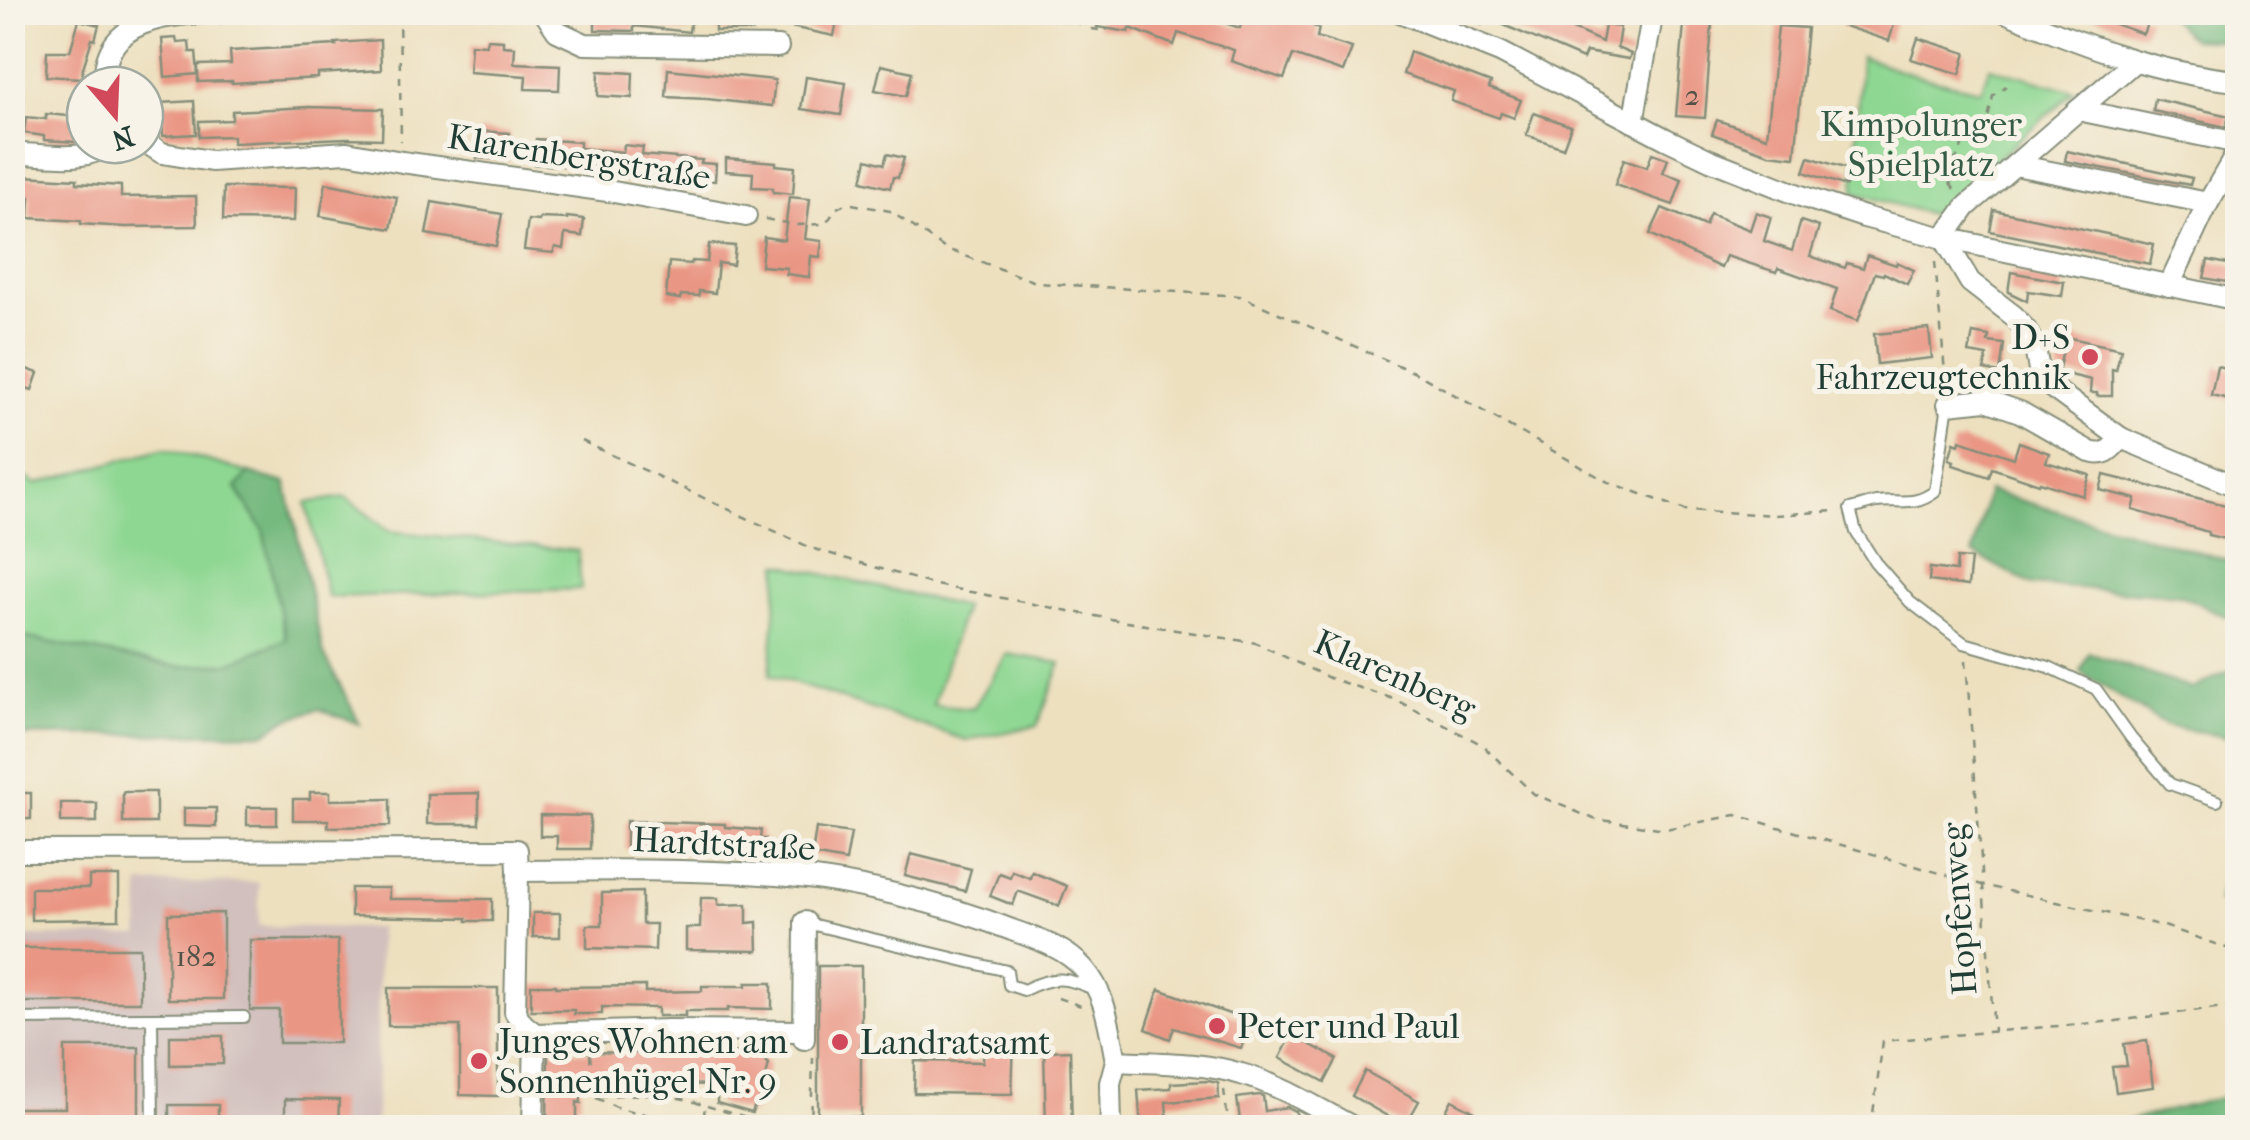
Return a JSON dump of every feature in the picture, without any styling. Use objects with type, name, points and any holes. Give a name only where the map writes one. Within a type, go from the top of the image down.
[{"type":"street","points":[[106,65],[111,49],[130,29],[153,18],[225,12]]},
{"type":"street","points":[[544,12],[556,30],[585,44],[778,47]]},
{"type":"street","points":[[1400,12],[1500,52],[1710,160],[1802,196],[1944,238],[2238,300]]},
{"type":"street","points":[[1633,122],[1654,12]]},
{"type":"street","points":[[2005,12],[2135,60],[2238,81]]},
{"type":"street","points":[[1944,238],[1966,207],[2135,60]]},
{"type":"street","points":[[2078,110],[2238,143]]},
{"type":"street","points":[[2169,286],[2208,203],[2238,151]]},
{"type":"street","name":"Klarenbergstraße","points":[[165,153],[212,161],[347,152],[746,216]]},
{"type":"street","points":[[18,154],[65,155]]},
{"type":"street","points":[[2014,164],[2208,203]]},
{"type":"street","points":[[1944,238],[1970,282],[2026,330],[2039,370],[2051,387],[2121,438],[2238,487]]},
{"type":"street","points":[[1948,404],[1986,400],[2020,412],[2100,455],[2110,451],[2121,438]]},
{"type":"street","points":[[12,852],[517,850],[515,1012],[535,1034],[668,1030],[804,1036],[805,922]]},
{"type":"street","name":"Hardtstraße","points":[[518,871],[666,870],[779,875],[865,888],[981,918],[1051,945],[1088,972],[1106,1014],[1116,1061],[1110,1083],[1111,1128]]},
{"type":"street","points":[[534,1128],[535,1034]]},
{"type":"street","points":[[1116,1061],[1170,1063],[1245,1074],[1354,1128]]},
{"type":"lane","points":[[1948,404],[1935,491],[1912,502],[1877,502],[1850,509],[1856,532],[1875,562],[1910,602],[1964,644],[2049,667],[2096,688],[2170,784],[2218,801]]},
{"type":"lane","points":[[805,922],[1007,971],[1009,985],[1024,990],[1043,980],[1069,978],[1098,991]]},
{"type":"lane","points":[[12,1020],[244,1017]]},
{"type":"lane","points":[[152,1018],[153,1128]]},
{"type":"path","name":"Klarenbergstraße","points":[[399,12],[402,162]]},
{"type":"path","points":[[1036,12],[1035,17],[1079,24],[1079,13],[1091,12],[1092,28],[1107,28]]},
{"type":"path","points":[[1966,207],[1945,174],[1946,166],[1960,155],[1964,134],[1988,123],[1993,96],[2006,86]]},
{"type":"path","points":[[746,216],[822,224],[834,208],[852,204],[890,211],[944,248],[1038,283],[1240,296],[1418,374],[1606,481],[1685,510],[1776,515],[1850,509]]},
{"type":"path","points":[[1944,238],[1934,254],[1948,404]]},
{"type":"path","name":"Klarenberg","points":[[582,441],[811,548],[936,584],[1256,643],[1329,678],[1394,698],[1481,744],[1534,794],[1594,819],[1666,828],[1736,815],[1982,885],[2164,926],[2238,952]]},
{"type":"path","name":"Hopfenweg","points":[[1871,1128],[1883,1042],[1994,1032],[1964,644]]},
{"type":"path","points":[[1058,998],[1106,1014]]},
{"type":"path","points":[[1994,1032],[2238,1005]]},
{"type":"path","points":[[804,1036],[813,1038],[811,1128]]},
{"type":"path","points":[[590,1052],[593,1097]]},
{"type":"path","points":[[1221,1069],[1229,1128]]},
{"type":"path","points":[[593,1097],[683,1097],[779,1128]]},
{"type":"path","points":[[593,1097],[619,1108],[698,1124],[706,1106]]},
{"type":"path","points":[[674,1128],[676,1122]]},
{"type":"shaded area","points":[[259,882],[259,926],[379,928],[376,1127],[13,1127],[12,936],[139,936],[140,884]]},
{"type":"green space","points":[[2166,13],[2237,13],[2237,41],[2191,39]]},
{"type":"green space","name":"Kimpolunger Spielplatz","points":[[1861,56],[1920,76],[1981,90],[1990,67],[2074,91],[1934,215],[1854,193]]},
{"type":"green space","points":[[164,448],[249,473],[236,488],[263,530],[286,639],[230,663],[177,667],[13,635],[12,470],[37,484]]},
{"type":"green space","points":[[249,473],[286,483],[323,652],[360,724],[319,709],[284,720],[265,733],[13,736],[13,635],[177,667],[230,663],[286,639],[263,530],[236,488]]},
{"type":"green space","points":[[1988,491],[2237,563],[2237,621],[2180,595],[2032,585],[1973,553]]},
{"type":"green space","points":[[345,497],[389,531],[578,551],[581,589],[328,597],[306,503]]},
{"type":"green space","points":[[779,564],[964,607],[933,705],[973,709],[1007,654],[1061,663],[1037,726],[966,740],[770,675]]},
{"type":"green space","points":[[2089,653],[2192,689],[2237,667],[2237,739],[2167,726],[2080,672]]},
{"type":"green space","points":[[2237,820],[2237,904],[2218,902]]},
{"type":"green space","points":[[2237,1094],[2237,1127],[2102,1127]]},
{"type":"building","points":[[595,12],[692,12],[689,32],[634,26],[634,31],[595,30]]},
{"type":"building","points":[[715,12],[753,12],[753,31],[715,31]]},
{"type":"building","points":[[794,12],[839,12],[834,36],[791,27]]},
{"type":"building","points":[[1099,12],[1190,12],[1240,28],[1245,12],[1275,12],[1319,28],[1317,37],[1352,48],[1343,72],[1293,55],[1284,79],[1231,61],[1234,50],[1178,33],[1174,45],[1130,28],[1129,32],[1097,27]]},
{"type":"building","points":[[1504,12],[1534,12],[1602,42],[1605,25],[1620,27],[1617,48],[1631,54],[1629,59],[1586,52],[1583,59],[1499,23]]},
{"type":"building","points":[[1685,12],[1713,12],[1705,118],[1676,116]]},
{"type":"building","points":[[1845,12],[1880,12],[1896,18],[1889,41],[1841,25]]},
{"type":"building","points":[[2131,12],[2149,19],[2143,34],[2089,15]]},
{"type":"building","points":[[79,20],[99,25],[84,65],[65,65],[65,77],[46,76],[47,51],[70,51]]},
{"type":"building","points":[[1778,26],[1807,28],[1795,157],[1769,154],[1712,134],[1717,120],[1767,137]]},
{"type":"building","points":[[1918,38],[1966,53],[1960,74],[1911,59]]},
{"type":"building","points":[[162,39],[189,42],[190,52],[196,52],[198,74],[165,77]]},
{"type":"building","points":[[487,39],[503,40],[503,46],[515,47],[514,63],[560,65],[559,90],[525,89],[526,76],[469,72],[471,44],[486,45]]},
{"type":"building","points":[[380,40],[381,70],[318,74],[318,78],[198,82],[198,65],[231,64],[230,51]]},
{"type":"building","points":[[1410,52],[1491,83],[1489,88],[1521,100],[1514,118],[1501,113],[1499,118],[1451,101],[1454,91],[1403,74]]},
{"type":"building","points":[[881,65],[912,72],[906,96],[875,90]]},
{"type":"building","points":[[668,69],[775,80],[772,106],[666,97]]},
{"type":"building","points":[[599,71],[633,73],[632,98],[598,96]]},
{"type":"building","points":[[806,77],[846,83],[841,115],[801,109]]},
{"type":"building","points":[[2155,99],[2229,116],[2226,127],[2153,111]]},
{"type":"building","points":[[194,101],[196,134],[165,136],[165,103]]},
{"type":"building","points":[[383,109],[382,139],[233,143],[233,136],[199,137],[199,121],[232,120],[232,111]]},
{"type":"building","points":[[1534,113],[1571,126],[1563,148],[1526,135]]},
{"type":"building","points":[[46,114],[65,116],[65,141],[24,133],[26,117],[46,119]]},
{"type":"building","points":[[479,131],[510,133],[508,160],[477,158]]},
{"type":"building","points":[[536,139],[580,142],[580,148],[623,152],[624,145],[643,147],[642,155],[702,160],[701,163],[716,164],[715,181],[687,179],[686,184],[672,183],[673,177],[596,175],[597,168],[534,164]]},
{"type":"building","points":[[2067,151],[2192,178],[2190,185],[2065,161]]},
{"type":"building","points":[[1652,153],[1668,159],[1663,173],[1682,179],[1673,205],[1615,185],[1624,159],[1647,167]]},
{"type":"building","points":[[887,154],[904,158],[898,178],[893,177],[890,188],[862,181],[867,159],[884,164]]},
{"type":"building","points":[[1809,157],[1851,170],[1846,186],[1804,172]]},
{"type":"building","points":[[726,158],[795,167],[793,194],[752,187],[753,173],[726,171]]},
{"type":"building","points":[[23,176],[121,186],[121,197],[196,196],[197,226],[125,227],[29,218],[30,197],[22,197]]},
{"type":"building","points":[[326,183],[397,197],[391,229],[320,216]]},
{"type":"building","points":[[224,187],[295,188],[294,221],[223,220]]},
{"type":"building","points":[[789,197],[810,199],[805,239],[822,241],[820,257],[811,256],[809,277],[786,274],[787,268],[761,266],[764,237],[784,240]]},
{"type":"building","points":[[432,202],[502,214],[496,246],[426,234]]},
{"type":"building","points":[[1662,208],[1705,226],[1710,214],[1750,230],[1756,212],[1771,217],[1764,241],[1792,251],[1801,221],[1819,227],[1810,256],[1845,268],[1847,263],[1863,268],[1867,255],[1914,270],[1907,284],[1875,273],[1858,321],[1830,311],[1837,289],[1778,268],[1776,272],[1726,256],[1721,268],[1650,234]]},
{"type":"building","points":[[1994,210],[2154,244],[2150,264],[1990,231]]},
{"type":"building","points":[[584,219],[582,236],[565,234],[563,249],[555,247],[553,253],[524,250],[528,220]]},
{"type":"building","points":[[709,244],[735,246],[733,265],[718,263],[715,293],[699,291],[699,296],[666,297],[669,262],[707,262]]},
{"type":"building","points":[[2208,260],[2238,266],[2238,284],[2204,278]]},
{"type":"building","points":[[2011,272],[2064,282],[2062,296],[2028,291],[2027,301],[2008,292]]},
{"type":"building","points":[[1929,329],[1932,358],[1877,364],[1874,334]]},
{"type":"building","points":[[1973,333],[1989,336],[1988,342],[2004,344],[2000,373],[1984,370],[1987,356],[1969,353]]},
{"type":"building","name":"D+S Fahrzeugtechnik","points":[[2066,337],[2121,349],[2116,370],[2112,369],[2112,396],[2090,393],[2091,380],[2058,372]]},
{"type":"building","points":[[12,364],[38,373],[32,390],[12,383]]},
{"type":"building","points":[[2217,366],[2238,371],[2238,401],[2211,395]]},
{"type":"building","points":[[1960,440],[2014,458],[2019,442],[2049,453],[2046,462],[2090,475],[2083,496],[1992,468],[1989,477],[1953,465],[1954,461],[1949,459],[1954,442],[1959,444]]},
{"type":"building","points":[[2104,475],[2238,508],[2238,542],[2133,510],[2136,499],[2100,490]]},
{"type":"building","points":[[1957,558],[1971,559],[1968,586],[1929,581],[1930,568],[1956,571]]},
{"type":"building","points":[[123,792],[156,792],[156,823],[123,823]]},
{"type":"building","points":[[310,792],[330,792],[330,800],[390,799],[390,826],[328,827],[328,820],[293,820],[293,799],[310,799]]},
{"type":"building","points":[[12,793],[31,793],[31,819],[12,819]]},
{"type":"building","points":[[479,793],[479,824],[427,824],[427,794]]},
{"type":"building","points":[[61,803],[97,803],[97,822],[61,822]]},
{"type":"building","points":[[247,807],[277,807],[277,825],[247,825]]},
{"type":"building","points":[[184,808],[216,808],[216,827],[184,826]]},
{"type":"building","points":[[540,815],[590,816],[590,849],[557,849],[557,836],[540,836]]},
{"type":"building","points":[[626,821],[725,824],[761,830],[760,839],[766,839],[763,860],[734,857],[735,852],[626,849]]},
{"type":"building","points":[[816,828],[851,833],[846,861],[812,855]]},
{"type":"building","points":[[911,854],[971,869],[965,891],[905,876]]},
{"type":"building","points":[[1012,871],[1030,878],[1032,872],[1067,886],[1059,906],[1018,891],[1013,905],[990,896],[999,873],[1010,877]]},
{"type":"building","points":[[89,876],[119,876],[119,919],[31,920],[31,888],[89,888]]},
{"type":"building","points":[[351,888],[389,888],[389,899],[492,899],[492,921],[351,916]]},
{"type":"building","points":[[642,892],[642,924],[656,924],[655,950],[587,948],[587,925],[602,925],[602,893]]},
{"type":"building","points":[[701,898],[718,898],[718,905],[747,904],[747,923],[757,922],[758,951],[686,950],[686,928],[700,928]]},
{"type":"building","points":[[223,913],[223,999],[168,999],[168,914]]},
{"type":"building","points":[[533,913],[560,913],[560,937],[533,937]]},
{"type":"building","points":[[250,940],[338,940],[339,1043],[279,1043],[279,1010],[250,1010]]},
{"type":"building","points":[[19,948],[140,948],[140,1002],[20,1002]]},
{"type":"building","name":"Landratsamt","points":[[818,966],[861,966],[861,1117],[818,1117]]},
{"type":"building","points":[[772,983],[772,1009],[685,1011],[685,1016],[658,1016],[658,1008],[602,1007],[602,1014],[531,1010],[531,985],[645,986],[645,992],[702,991],[702,986]]},
{"type":"building","name":"Junges Wohnen am Sonnenhügel Nr. 9","points":[[388,988],[498,988],[498,1096],[460,1095],[460,1026],[388,1026]]},
{"type":"building","points":[[1159,989],[1252,1022],[1241,1048],[1174,1028],[1170,1039],[1146,1029]]},
{"type":"building","points":[[1292,1035],[1337,1059],[1325,1082],[1280,1058]]},
{"type":"building","points":[[170,1036],[223,1036],[223,1064],[170,1065]]},
{"type":"building","points":[[984,1040],[1014,1040],[1012,1094],[914,1093],[915,1061],[983,1062]]},
{"type":"building","points":[[2147,1041],[2153,1087],[2116,1092],[2112,1067],[2127,1066],[2124,1044]]},
{"type":"building","points":[[65,1047],[139,1047],[139,1128],[12,1128],[12,1108],[65,1108]]},
{"type":"building","points":[[1070,1050],[1072,1128],[1046,1128],[1044,1051]]},
{"type":"building","points":[[548,1051],[758,1053],[769,1064],[759,1103],[756,1102],[752,1113],[717,1103],[717,1085],[580,1082],[577,1128],[547,1128]]},
{"type":"building","points":[[1365,1071],[1419,1101],[1405,1126],[1352,1096]]},
{"type":"building","points":[[1218,1083],[1219,1098],[1166,1102],[1168,1128],[1141,1128],[1138,1090]]},
{"type":"building","points":[[1263,1096],[1265,1111],[1287,1107],[1296,1112],[1298,1128],[1241,1128],[1237,1098]]},
{"type":"building","points":[[285,1099],[339,1100],[338,1128],[285,1128]]},
{"type":"building","points":[[1452,1100],[1475,1112],[1467,1128],[1437,1128]]},
{"type":"building","points":[[169,1105],[218,1105],[218,1128],[169,1128]]},
{"type":"waterway","points":[[2219,12],[2229,20],[2238,20]]},
{"type":"place","name":"D+S Fahrzeugtechnik","points":[[2090,357]]},
{"type":"place","name":"Peter und Paul","points":[[1217,1026]]},
{"type":"place","name":"Landratsamt","points":[[840,1042]]},
{"type":"place","name":"Junges Wohnen am Sonnenhügel Nr. 9","points":[[479,1061]]}]
